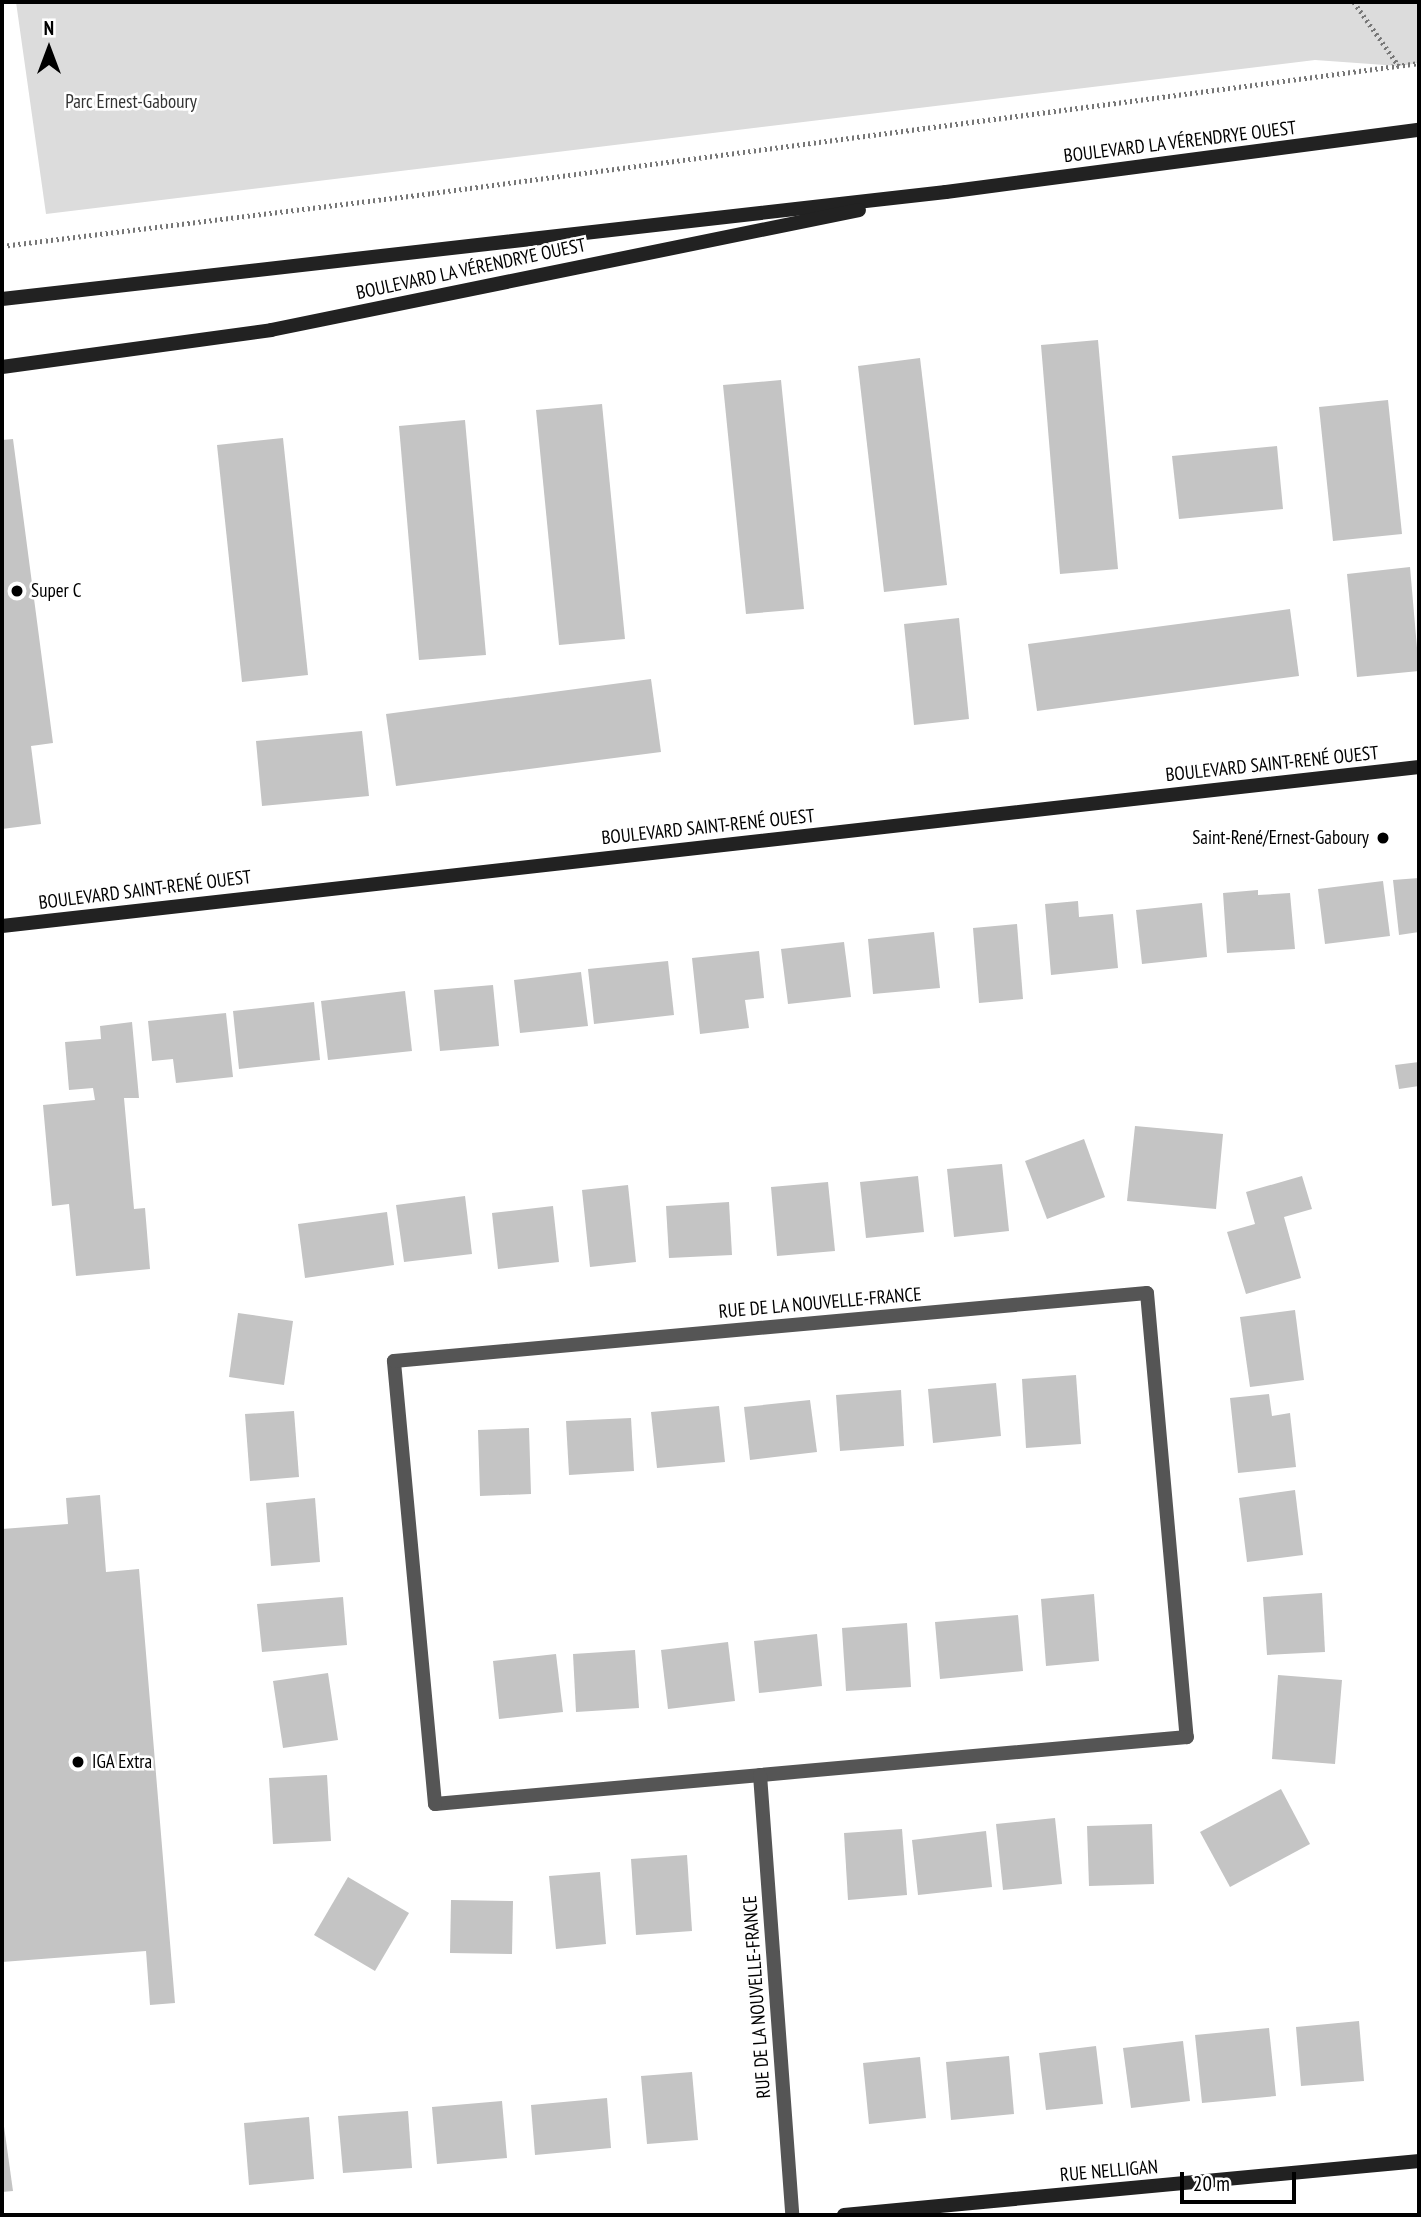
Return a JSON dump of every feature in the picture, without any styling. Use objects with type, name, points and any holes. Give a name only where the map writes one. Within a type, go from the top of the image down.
[{"type":"main road","name":"BOULEVARD LA VÉRENDRYE OUEST","points":[[2,299],[946,192],[1419,130]]},
{"type":"main road","name":"BOULEVARD LA VÉRENDRYE OUEST","points":[[2,367],[271,330],[946,192]]},
{"type":"main road","name":"BOULEVARD SAINT-RENÉ OUEST","points":[[2,926],[1419,766]]},
{"type":"main road","name":"RUE NELLIGAN","points":[[844,2215],[1419,2161]]},
{"type":"street","name":"RUE DE LA NOUVELLE-FRANCE","points":[[1147,1293],[1187,1737],[760,1775],[435,1804],[394,1361],[1147,1293]]},
{"type":"street","name":"RUE DE LA NOUVELLE-FRANCE","points":[[760,1775],[792,2215]]},
{"type":"path","points":[[1354,2],[1399,66]]},
{"type":"path","points":[[2,246],[1419,64]]},
{"type":"green space","name":"Parc Ernest-Gaboury","points":[[16,2],[1419,2],[1419,63],[1399,66],[1315,60],[46,214]]},
{"type":"building","points":[[1098,340],[1118,569],[1060,574],[1041,345]]},
{"type":"building","points":[[920,358],[947,585],[884,592],[858,366]]},
{"type":"building","points":[[781,380],[804,609],[746,614],[723,385]]},
{"type":"building","points":[[1388,400],[1402,534],[1333,541],[1319,407]]},
{"type":"building","points":[[602,404],[625,639],[559,645],[536,410]]},
{"type":"building","points":[[465,420],[486,655],[419,660],[399,426]]},
{"type":"building","points":[[283,438],[308,675],[242,682],[217,445]]},
{"type":"building","name":"Super C","points":[[13,439],[53,743],[31,746],[41,824],[2,829],[2,440]]},
{"type":"building","points":[[1277,446],[1283,509],[1179,519],[1172,456]]},
{"type":"building","points":[[1410,567],[1419,671],[1357,677],[1347,574]]},
{"type":"building","points":[[1290,609],[1299,676],[1037,711],[1028,644]]},
{"type":"building","points":[[959,618],[969,719],[914,725],[904,624]]},
{"type":"building","points":[[651,679],[661,752],[396,786],[386,714]]},
{"type":"building","points":[[362,731],[369,796],[262,806],[256,741]]},
{"type":"building","points":[[1419,878],[1419,932],[1399,935],[1393,880]]},
{"type":"building","points":[[1383,881],[1390,936],[1325,944],[1318,889]]},
{"type":"building","points":[[1258,890],[1258,895],[1290,893],[1295,949],[1227,953],[1223,893]]},
{"type":"building","points":[[1078,901],[1079,917],[1113,914],[1118,968],[1051,975],[1045,904]]},
{"type":"building","points":[[1202,903],[1207,957],[1142,964],[1136,910]]},
{"type":"building","points":[[1017,924],[1023,999],[979,1003],[973,928]]},
{"type":"building","points":[[934,932],[940,988],[873,994],[868,939]]},
{"type":"building","points":[[844,942],[851,997],[788,1004],[781,949]]},
{"type":"building","points":[[759,951],[764,998],[745,1000],[749,1028],[700,1034],[692,958]]},
{"type":"building","points":[[668,961],[674,1015],[594,1024],[588,969]]},
{"type":"building","points":[[581,972],[588,1026],[520,1033],[514,980]]},
{"type":"building","points":[[493,985],[499,1046],[440,1051],[434,990]]},
{"type":"building","points":[[405,991],[412,1051],[328,1060],[321,1001]]},
{"type":"building","points":[[314,1002],[320,1060],[239,1069],[233,1011]]},
{"type":"building","points":[[226,1013],[233,1077],[176,1083],[173,1059],[152,1061],[148,1021]]},
{"type":"building","points":[[132,1022],[139,1098],[124,1098],[134,1209],[145,1208],[150,1269],[76,1276],[69,1204],[52,1206],[43,1105],[95,1100],[93,1088],[69,1090],[65,1042],[101,1039],[100,1026]]},
{"type":"building","points":[[1419,1062],[1419,1086],[1399,1089],[1395,1065]]},
{"type":"building","points":[[1135,1126],[1223,1134],[1216,1209],[1127,1201]]},
{"type":"building","points":[[1084,1139],[1105,1197],[1047,1219],[1025,1161]]},
{"type":"building","points":[[1002,1164],[1009,1231],[954,1237],[947,1169]]},
{"type":"building","points":[[918,1176],[924,1232],[866,1238],[860,1182]]},
{"type":"building","points":[[1302,1176],[1312,1209],[1284,1217],[1301,1278],[1246,1294],[1227,1232],[1255,1224],[1246,1192]]},
{"type":"building","points":[[828,1182],[835,1251],[777,1256],[771,1187]]},
{"type":"building","points":[[628,1185],[636,1262],[590,1267],[582,1190]]},
{"type":"building","points":[[465,1196],[472,1254],[404,1262],[396,1205]]},
{"type":"building","points":[[729,1202],[732,1255],[669,1258],[666,1206]]},
{"type":"building","points":[[553,1206],[559,1262],[498,1269],[492,1213]]},
{"type":"building","points":[[387,1212],[394,1265],[305,1278],[298,1224]]},
{"type":"building","points":[[1295,1310],[1304,1380],[1250,1387],[1240,1317]]},
{"type":"building","points":[[238,1313],[293,1321],[284,1385],[229,1377]]},
{"type":"building","points":[[1076,1375],[1081,1444],[1026,1448],[1022,1379]]},
{"type":"building","points":[[996,1383],[1001,1436],[933,1443],[928,1389]]},
{"type":"building","points":[[901,1390],[904,1446],[840,1451],[836,1395]]},
{"type":"building","points":[[1269,1394],[1272,1416],[1290,1413],[1296,1467],[1238,1473],[1230,1398]]},
{"type":"building","points":[[810,1400],[817,1452],[750,1460],[744,1407]]},
{"type":"building","points":[[719,1406],[725,1462],[657,1468],[651,1412]]},
{"type":"building","points":[[294,1411],[299,1477],[250,1481],[245,1414]]},
{"type":"building","points":[[631,1418],[634,1471],[569,1475],[566,1421]]},
{"type":"building","points":[[529,1428],[531,1494],[480,1496],[478,1430]]},
{"type":"building","points":[[1295,1490],[1303,1555],[1247,1562],[1239,1498]]},
{"type":"building","name":"IGA Extra","points":[[100,1495],[106,1572],[139,1569],[175,2003],[150,2005],[146,1951],[2,1962],[2,1529],[68,1524],[66,1498]]},
{"type":"building","points":[[315,1498],[320,1562],[271,1566],[266,1503]]},
{"type":"building","points":[[1322,1593],[1325,1652],[1267,1655],[1263,1597]]},
{"type":"building","points":[[1094,1594],[1099,1661],[1046,1666],[1041,1599]]},
{"type":"building","points":[[343,1597],[347,1645],[262,1652],[257,1604]]},
{"type":"building","points":[[1018,1615],[1023,1671],[940,1679],[935,1622]]},
{"type":"building","points":[[907,1623],[911,1687],[846,1691],[842,1628]]},
{"type":"building","points":[[817,1634],[822,1686],[759,1693],[754,1641]]},
{"type":"building","points":[[728,1642],[735,1701],[668,1709],[661,1650]]},
{"type":"building","points":[[635,1650],[639,1708],[576,1712],[573,1654]]},
{"type":"building","points":[[556,1654],[563,1712],[499,1719],[493,1661]]},
{"type":"building","points":[[328,1673],[338,1740],[283,1748],[273,1681]]},
{"type":"building","points":[[1278,1675],[1342,1680],[1335,1764],[1272,1759]]},
{"type":"building","points":[[327,1775],[331,1841],[273,1844],[269,1778]]},
{"type":"building","points":[[1281,1789],[1310,1844],[1230,1887],[1200,1832]]},
{"type":"building","points":[[1055,1818],[1062,1884],[1003,1890],[996,1824]]},
{"type":"building","points":[[1152,1824],[1154,1884],[1089,1886],[1087,1826]]},
{"type":"building","points":[[902,1829],[907,1895],[848,1900],[844,1833]]},
{"type":"building","points":[[986,1831],[992,1887],[918,1895],[912,1840]]},
{"type":"building","points":[[687,1855],[692,1931],[636,1935],[631,1859]]},
{"type":"building","points":[[600,1872],[606,1944],[556,1949],[549,1876]]},
{"type":"building","points":[[348,1877],[409,1913],[375,1971],[314,1935]]},
{"type":"building","points":[[451,1900],[513,1901],[512,1954],[450,1953]]},
{"type":"building","points":[[1359,2021],[1364,2081],[1301,2086],[1296,2027]]},
{"type":"building","points":[[1269,2028],[1276,2096],[1202,2103],[1195,2035]]},
{"type":"building","points":[[1183,2041],[1190,2101],[1131,2108],[1123,2048]]},
{"type":"building","points":[[1096,2046],[1103,2104],[1046,2110],[1039,2053]]},
{"type":"building","points":[[1009,2056],[1014,2114],[951,2120],[946,2062]]},
{"type":"building","points":[[920,2057],[926,2118],[869,2124],[863,2063]]},
{"type":"building","points":[[692,2072],[698,2140],[647,2144],[641,2076]]},
{"type":"building","points":[[607,2098],[611,2148],[535,2155],[531,2105]]},
{"type":"building","points":[[502,2101],[507,2158],[437,2164],[432,2107]]},
{"type":"building","points":[[408,2111],[412,2168],[343,2173],[338,2116]]},
{"type":"building","points":[[2,2112],[13,2191],[2,2192]]},
{"type":"building","points":[[309,2117],[314,2179],[249,2185],[244,2123]]},
{"type":"place","name":"Super C","points":[[17,591]]},
{"type":"place","name":"Saint-René/Ernest-Gaboury","points":[[1383,838]]},
{"type":"place","name":"IGA Extra","points":[[78,1762]]}]
